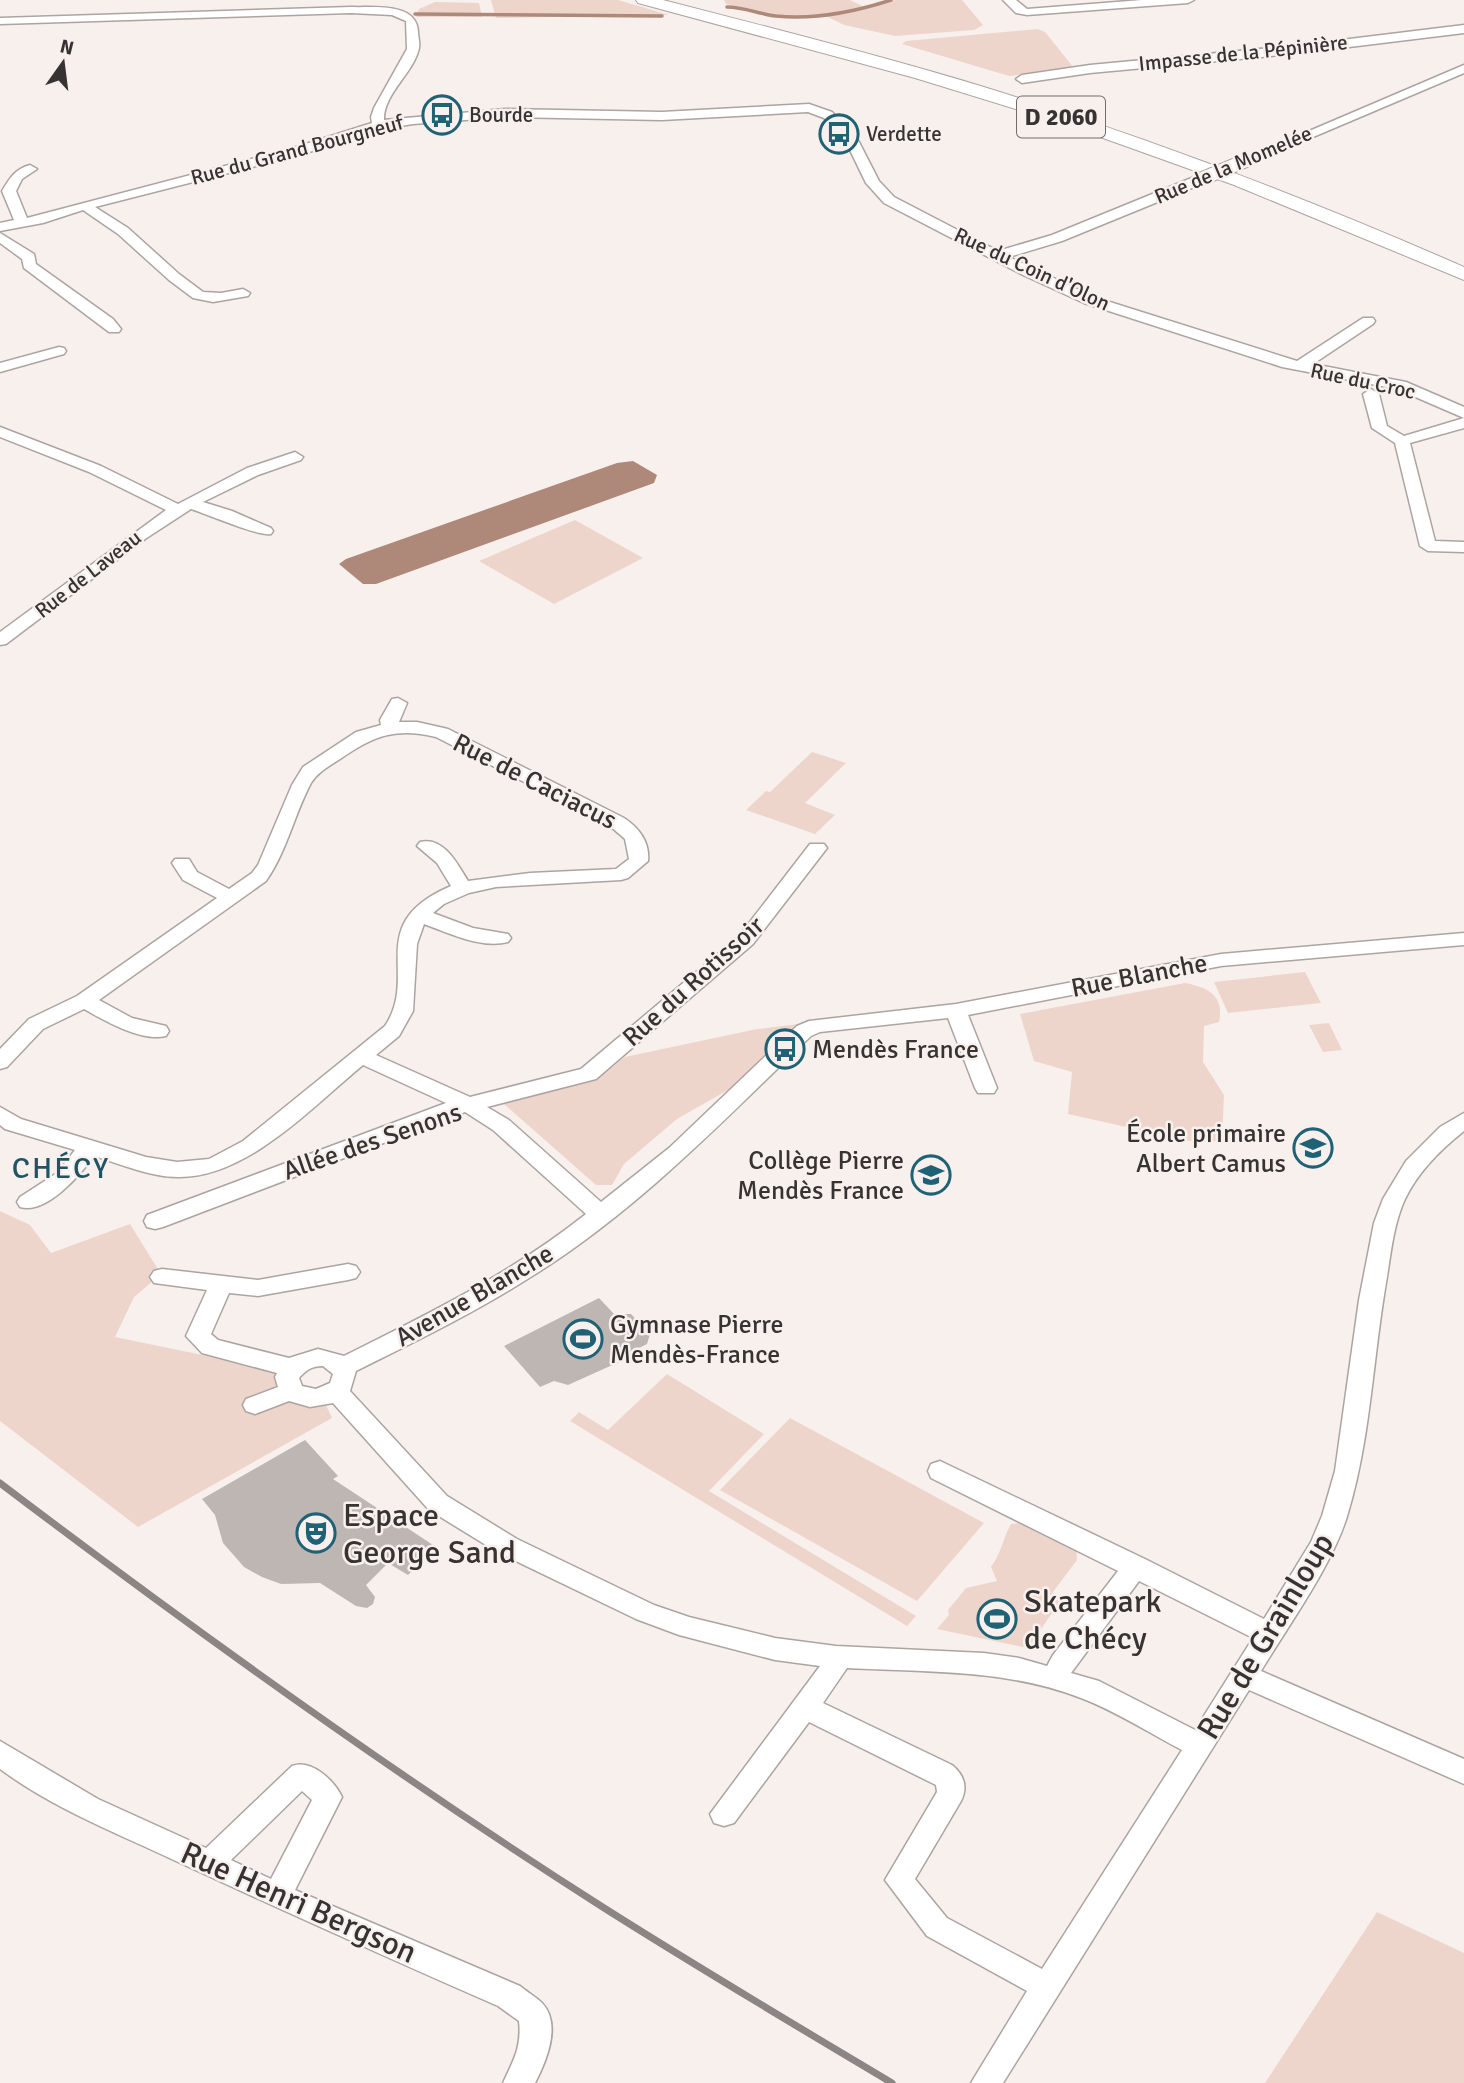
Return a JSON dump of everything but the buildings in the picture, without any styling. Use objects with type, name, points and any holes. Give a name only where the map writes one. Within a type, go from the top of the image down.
[{"type":"highway","name":"D 2060","points":[[644,0],[907,70],[1072,121],[1309,208],[1464,274]]},
{"type":"highway","name":"D 2060","points":[[668,0],[930,71],[1082,116],[1267,182],[1464,263]]},
{"type":"street","points":[[161,15],[173,0]]},
{"type":"street","points":[[1009,0],[1020,11],[1027,12],[1188,0]]},
{"type":"street","points":[[0,20],[91,12],[161,15],[351,10],[393,12],[410,17],[413,50],[380,108],[377,117],[379,125]]},
{"type":"street","name":"Impasse de la Pépinière","points":[[1022,79],[1090,69],[1292,50],[1464,29]]},
{"type":"street","name":"Rue de la Momelée","points":[[1000,255],[1093,224],[1464,69]]},
{"type":"street","name":"Rue du Grand Bourgneuf","points":[[0,227],[298,151],[379,125],[478,114],[580,113],[662,116],[809,108]]},
{"type":"street","name":"Rue du Coin d'Olon","points":[[809,108],[828,115],[854,145],[873,183],[890,200],[1000,255],[1028,272],[1090,300],[1228,347],[1299,367]]},
{"type":"street","points":[[22,223],[9,191],[17,177],[30,169]]},
{"type":"street","points":[[85,206],[133,239],[150,259],[190,293],[203,297],[225,298],[243,293]]},
{"type":"street","points":[[0,237],[29,257],[29,265],[114,329]]},
{"type":"street","points":[[1299,367],[1368,321]]},
{"type":"street","points":[[0,368],[59,351]]},
{"type":"street","name":"Rue du Croc","points":[[1299,367],[1401,385],[1464,413]]},
{"type":"street","points":[[1371,394],[1380,428],[1402,442],[1427,546],[1464,547]]},
{"type":"street","points":[[1402,442],[1464,423]]},
{"type":"street","points":[[0,432],[182,506],[226,514],[265,531]]},
{"type":"street","name":"Rue de Laveau","points":[[0,640],[182,506],[246,473],[295,457]]},
{"type":"street","points":[[0,1062],[36,1024],[84,1001],[259,877],[267,866],[300,786],[310,771],[362,736],[391,728],[389,720],[398,703]]},
{"type":"street","name":"Rue de Caciacus","points":[[391,728],[417,727],[442,733],[617,822],[636,838],[638,862],[621,874],[517,880],[462,888],[434,900],[419,915]]},
{"type":"street","points":[[427,846],[444,859],[462,888]]},
{"type":"street","name":"Rue du Rotissoir","points":[[469,1105],[588,1074],[746,940],[817,848]]},
{"type":"street","points":[[182,863],[190,876],[232,898]]},
{"type":"street","points":[[0,1114],[13,1124],[88,1149],[177,1170],[214,1166],[251,1146],[363,1056],[401,1020],[408,996],[407,944],[419,915],[470,934],[501,938]]},
{"type":"street","name":"Rue Blanche","points":[[816,1026],[956,1011],[1220,960],[1464,939]]},
{"type":"street","points":[[84,1001],[125,1023],[159,1031]]},
{"type":"street","points":[[956,1011],[986,1088]]},
{"type":"street","name":"Avenue Blanche","points":[[220,1285],[198,1336],[210,1347],[286,1374],[308,1399],[328,1396],[340,1379],[429,1324],[522,1272],[634,1190],[713,1121],[799,1036],[816,1026]]},
{"type":"street","points":[[363,1056],[469,1105]]},
{"type":"street","name":"Allée des Senons","points":[[155,1221],[454,1108],[469,1105],[501,1125],[600,1214]]},
{"type":"street","name":"Rue de Grainloup","points":[[986,2083],[1244,1676],[1323,1545],[1341,1497],[1385,1223],[1394,1199],[1414,1166],[1464,1120]]},
{"type":"street","points":[[28,1202],[65,1178],[88,1149]]},
{"type":"street","points":[[162,1277],[220,1285],[268,1287],[348,1272]]},
{"type":"street","points":[[256,1405],[286,1374],[314,1357],[334,1360],[340,1379],[438,1503],[508,1546],[645,1612],[688,1627],[775,1649],[836,1657],[984,1664],[1056,1678],[1088,1689],[1200,1746]]},
{"type":"street","points":[[940,1471],[1270,1634]]},
{"type":"street","points":[[1056,1678],[1062,1663],[1136,1566]]},
{"type":"street","points":[[724,1814],[833,1669],[836,1657]]},
{"type":"street","points":[[1244,1676],[1464,1772]]},
{"type":"street","points":[[805,1707],[942,1773],[950,1780],[951,1793],[899,1880],[936,1927],[1047,1986]]},
{"type":"street","name":"Rue Henri Bergson","points":[[4,1761],[51,1790],[210,1862],[245,1881],[279,1893],[509,1996],[534,2014],[538,2037],[529,2063],[518,2083]]},
{"type":"street","points":[[210,1862],[302,1774],[328,1797],[279,1893]]},
{"type":"shaded area","points":[[491,0],[618,0],[669,15],[496,18]]},
{"type":"shaded area","points":[[724,0],[850,0],[864,7],[895,0],[962,0],[983,25],[974,30],[895,36],[844,25],[828,17],[786,16],[726,4]]},
{"type":"shaded area","points":[[435,2],[479,3],[482,17],[416,17],[419,9]]},
{"type":"shaded area","points":[[1038,29],[1045,32],[1074,68],[1009,76],[902,44],[906,41]]},
{"type":"shaded area","points":[[633,461],[657,475],[654,483],[376,584],[363,584],[339,564],[346,559],[617,463]]},
{"type":"shaded area","points":[[575,520],[643,558],[554,604],[479,561]]},
{"type":"shaded area","points":[[812,752],[846,763],[805,803],[835,815],[815,834],[746,810],[766,791],[770,792]]},
{"type":"shaded area","points":[[1305,972],[1321,1003],[1228,1013],[1214,982]]},
{"type":"shaded area","points":[[1185,983],[1201,987],[1213,994],[1219,1006],[1219,1022],[1204,1026],[1203,1062],[1224,1095],[1222,1141],[1189,1141],[1068,1114],[1072,1072],[1034,1061],[1020,1014]]},
{"type":"shaded area","points":[[1329,1023],[1342,1050],[1323,1052],[1309,1025]]},
{"type":"shaded area","points":[[799,1024],[742,1082],[677,1119],[624,1164],[612,1185],[596,1185],[504,1104],[598,1079],[625,1057],[757,1029]]},
{"type":"shaded area","points":[[0,1211],[30,1225],[51,1253],[130,1224],[161,1274],[134,1297],[115,1337],[280,1371],[288,1401],[309,1405],[325,1403],[332,1418],[138,1527],[0,1421]]},
{"type":"shaded area","points":[[667,1374],[764,1434],[709,1491],[916,1616],[907,1626],[570,1421],[579,1412],[608,1430]]},
{"type":"shaded area","points":[[790,1418],[984,1523],[917,1601],[720,1490]]},
{"type":"shaded area","points":[[1028,1522],[1076,1545],[1077,1560],[1050,1596],[1061,1600],[1028,1648],[937,1629],[966,1588],[997,1581],[991,1567],[1011,1524]]},
{"type":"shaded area","points":[[1377,1912],[1464,1953],[1464,2083],[1265,2083]]},
{"type":"waterway","points":[[727,7],[776,16],[805,17],[849,11],[891,0]]},
{"type":"waterway","points":[[415,14],[662,16]]},
{"type":"railway","points":[[0,1483],[221,1647],[447,1805],[637,1929],[892,2083]]},
{"type":"place","name":"Bourde","points":[[442,115]]},
{"type":"place","name":"Verdette","points":[[839,134]]},
{"type":"place","name":"Mendès France","points":[[785,1049]]},
{"type":"place","name":"École primaire Albert Camus","points":[[1313,1148]]},
{"type":"place","name":"Collège Pierre Mendès France","points":[[931,1175]]},
{"type":"place","name":"Gymnase Pierre Mendès-France","points":[[583,1339]]},
{"type":"place","name":"Espace George Sand","points":[[316,1533]]},
{"type":"place","name":"Skatepark de Chécy","points":[[997,1619]]},
{"type":"district","name":"CHÉCY","points":[[61,1168]]}]
